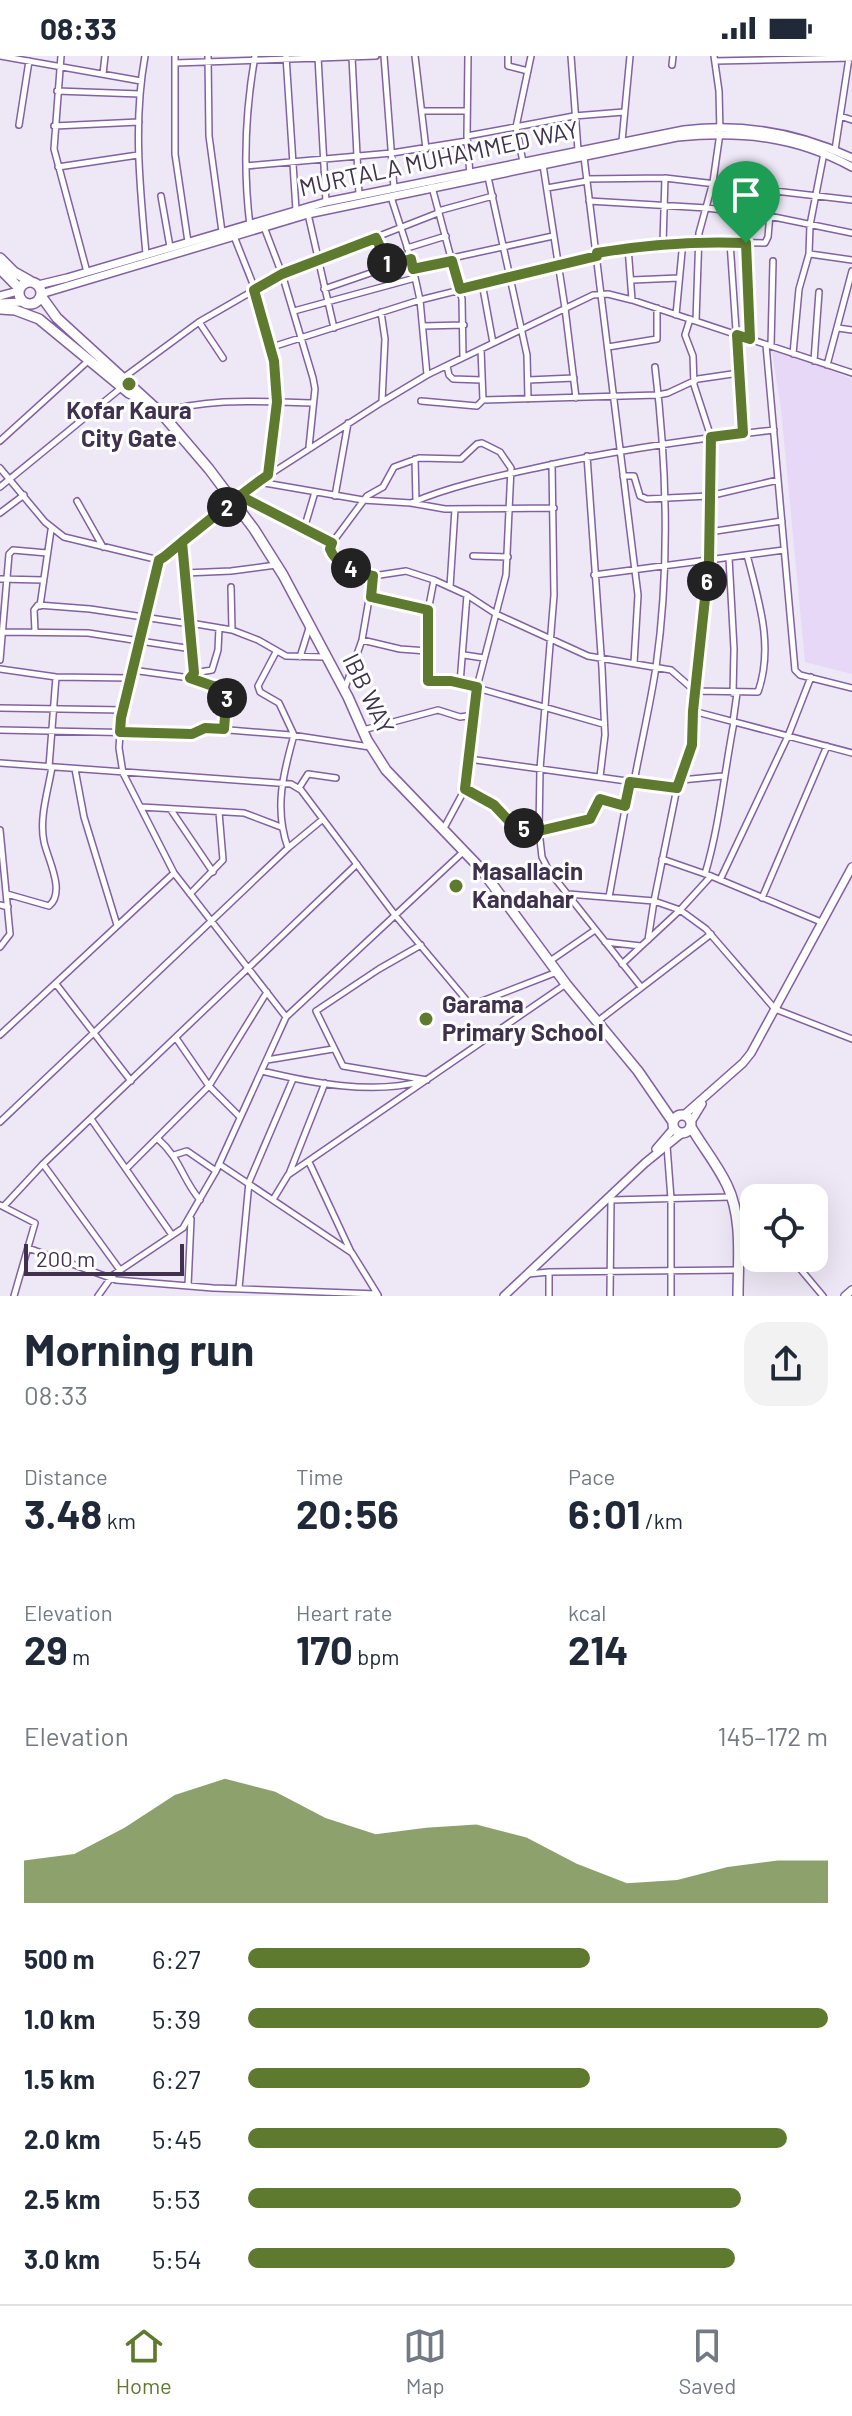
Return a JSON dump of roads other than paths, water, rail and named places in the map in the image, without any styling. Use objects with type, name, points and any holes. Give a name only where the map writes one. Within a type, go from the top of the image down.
[{"type":"highway","name":"IBB WAY","points":[[0,258],[19,277],[38,289],[57,318],[122,382],[160,413],[236,499],[311,624],[371,747],[395,781],[481,869],[566,984],[712,1161],[732,1197]]},
{"type":"highway","points":[[0,269],[28,303],[38,289]]},
{"type":"highway","points":[[19,289],[38,289]]},
{"type":"highway","name":"IBB WAY","points":[[28,303],[57,318]]},
{"type":"highway","points":[[0,306],[39,319],[89,360],[122,382]]},
{"type":"highway","points":[[732,1197],[737,1221],[738,1296]]},
{"type":"main road","name":"MURTALA MUHAMMED WAY","points":[[38,289],[222,232],[264,227],[392,192],[470,176],[488,177],[622,141],[684,130],[778,132],[852,158]]},
{"type":"main road","name":"MURTALA MUHAMMED WAY","points":[[38,289],[234,236],[296,210],[326,202],[432,187],[523,162],[720,130],[778,140],[824,153],[852,167]]},
{"type":"main road","points":[[0,296],[19,289]]},
{"type":"main road","points":[[0,306],[28,303]]},
{"type":"main road","points":[[645,1163],[743,1063],[852,867]]},
{"type":"main road","points":[[504,1296],[608,1200],[683,1124]]},
{"type":"main road","points":[[845,1296],[852,1290]]},
{"type":"street","points":[[0,56],[141,81]]},
{"type":"street","points":[[61,56],[54,149],[87,272]]},
{"type":"street","points":[[103,74],[105,56]]},
{"type":"street","points":[[145,56],[138,155],[146,255]]},
{"type":"street","points":[[188,243],[175,154],[175,60],[376,56]]},
{"type":"street","points":[[384,56],[392,192],[420,300],[427,375]]},
{"type":"street","points":[[415,56],[426,149]]},
{"type":"street","points":[[468,56],[466,111],[470,176]]},
{"type":"street","points":[[508,56],[508,66],[528,71]]},
{"type":"street","points":[[523,162],[516,127],[531,56]]},
{"type":"street","points":[[571,56],[574,116],[597,254],[638,595],[634,663]]},
{"type":"street","points":[[622,141],[630,56]]},
{"type":"street","points":[[672,65],[673,56]]},
{"type":"street","points":[[318,57],[326,202]]},
{"type":"street","points":[[352,57],[359,195]]},
{"type":"street","points":[[251,227],[246,120],[255,58]]},
{"type":"street","points":[[286,58],[296,210]]},
{"type":"street","points":[[648,940],[677,788],[690,755],[709,561],[711,437],[699,405],[693,356],[685,335],[693,320],[699,240],[713,182],[720,130],[714,59],[851,58],[835,150]]},
{"type":"street","points":[[208,60],[209,136],[222,232]]},
{"type":"street","points":[[19,125],[29,61]]},
{"type":"street","points":[[57,91],[140,94]]},
{"type":"street","points":[[422,111],[466,111]]},
{"type":"street","points":[[246,166],[426,149],[574,116],[624,112]]},
{"type":"street","points":[[840,116],[852,120]]},
{"type":"street","points":[[54,126],[139,122]]},
{"type":"street","points":[[793,354],[799,289],[809,254],[810,225],[824,153]]},
{"type":"street","points":[[58,167],[138,155]]},
{"type":"street","points":[[543,164],[576,398]]},
{"type":"street","points":[[488,177],[527,355],[528,400]]},
{"type":"street","points":[[663,243],[665,178]]},
{"type":"street","points":[[547,188],[587,180],[665,178],[852,200]]},
{"type":"street","points":[[432,187],[460,289],[464,325],[463,358]]},
{"type":"street","points":[[272,347],[420,300],[628,247],[699,240],[768,242],[772,190]]},
{"type":"street","points":[[161,196],[170,248]]},
{"type":"street","points":[[0,487],[122,382],[199,322],[282,274],[438,212],[493,196]]},
{"type":"street","points":[[589,201],[707,208],[769,216],[852,233]]},
{"type":"street","points":[[308,214],[334,328]]},
{"type":"street","points":[[264,227],[282,274],[313,378],[309,448]]},
{"type":"street","points":[[234,236],[272,347],[277,402],[268,475]]},
{"type":"street","points":[[407,248],[446,236]]},
{"type":"street","points":[[413,269],[553,236]]},
{"type":"street","points":[[376,238],[389,266]]},
{"type":"street","points":[[676,315],[683,241]]},
{"type":"street","points":[[730,242],[743,433]]},
{"type":"street","points":[[746,243],[750,339]]},
{"type":"street","points":[[628,247],[632,300]]},
{"type":"street","points":[[809,254],[852,260]]},
{"type":"street","points":[[324,289],[411,259]]},
{"type":"street","points":[[773,261],[769,346],[795,670],[800,675],[852,688]]},
{"type":"street","points":[[827,365],[852,271]]},
{"type":"street","points":[[294,311],[415,278]]},
{"type":"street","points":[[632,280],[679,278]]},
{"type":"street","points":[[482,283],[493,343]]},
{"type":"street","points":[[814,361],[819,292]]},
{"type":"street","points":[[286,1017],[174,873],[123,773],[119,748],[123,710],[159,560],[258,482],[382,402],[427,375],[593,295],[632,300],[852,373]]},
{"type":"street","points":[[608,347],[657,339],[657,308]]},
{"type":"street","points":[[381,312],[385,332],[382,402]]},
{"type":"street","points":[[199,322],[223,358]]},
{"type":"street","points":[[423,326],[464,325]]},
{"type":"street","points":[[838,328],[852,330]]},
{"type":"street","points":[[481,349],[483,400]]},
{"type":"street","points":[[0,441],[89,360]]},
{"type":"street","points":[[447,366],[453,379],[482,380]]},
{"type":"street","points":[[609,897],[625,806],[656,666],[664,567],[665,499],[664,442],[655,367]]},
{"type":"street","points":[[421,401],[477,406],[483,400],[658,395],[694,381],[739,373]]},
{"type":"street","points":[[528,380],[574,378]]},
{"type":"street","points":[[160,413],[212,401],[313,403]]},
{"type":"street","points":[[335,496],[348,423]]},
{"type":"street","points":[[414,502],[448,489],[587,456],[664,442],[774,430]]},
{"type":"street","points":[[444,829],[465,789],[477,687],[496,614],[501,601],[508,557],[512,473],[505,456],[482,443],[461,459],[415,459],[397,464],[383,487],[363,500],[332,543],[330,549],[335,560],[363,574],[373,576],[406,571],[434,580],[467,595],[496,614],[588,656],[671,670],[695,691],[758,692],[767,647],[747,555]]},
{"type":"street","points":[[587,456],[604,724],[600,777]]},
{"type":"street","points":[[414,502],[415,459]]},
{"type":"street","points":[[552,464],[554,595],[540,769],[539,831],[542,857],[567,894],[641,987]]},
{"type":"street","points":[[0,468],[43,521],[64,537],[159,560]]},
{"type":"street","points":[[623,476],[634,476],[643,498],[665,499],[709,496],[778,480]]},
{"type":"street","points":[[258,482],[363,500],[414,502],[455,509],[554,508]]},
{"type":"street","points":[[304,529],[315,492]]},
{"type":"street","points":[[0,513],[24,495]]},
{"type":"street","points":[[236,499],[332,543]]},
{"type":"street","points":[[77,501],[104,548]]},
{"type":"street","points":[[450,587],[455,509]]},
{"type":"street","points":[[709,532],[782,521]]},
{"type":"street","points":[[40,606],[51,529]]},
{"type":"street","points":[[182,542],[192,676]]},
{"type":"street","points":[[594,575],[784,550]]},
{"type":"street","points":[[0,660],[11,551],[47,553]]},
{"type":"street","points":[[473,556],[508,557]]},
{"type":"street","points":[[622,964],[680,910],[708,875],[734,722],[729,558]]},
{"type":"street","points":[[185,573],[277,565]]},
{"type":"street","points":[[344,689],[362,640],[373,576]]},
{"type":"street","points":[[0,579],[43,580]]},
{"type":"street","points":[[434,580],[428,610],[428,681],[477,687],[604,724]]},
{"type":"street","points":[[231,587],[232,630]]},
{"type":"street","points":[[460,683],[467,595]]},
{"type":"street","points":[[371,597],[428,610]]},
{"type":"street","points":[[35,631],[34,610],[40,606],[145,616],[232,630],[258,640],[276,652],[328,658]]},
{"type":"street","points":[[300,657],[311,624]]},
{"type":"street","points":[[192,676],[212,670],[218,650],[219,628]]},
{"type":"street","points":[[3,632],[88,633],[192,649]]},
{"type":"street","points":[[362,640],[400,649],[427,651]]},
{"type":"street","points":[[276,652],[264,672],[259,690],[279,703],[294,735],[280,783],[281,827],[288,848]]},
{"type":"street","points":[[464,655],[484,658]]},
{"type":"street","points":[[0,669],[56,677],[130,678]]},
{"type":"street","points":[[132,670],[192,676],[227,691],[224,729]]},
{"type":"street","points":[[7,894],[49,906],[54,902],[56,885],[43,834],[51,767],[56,677]]},
{"type":"street","points":[[720,880],[788,736],[811,677]]},
{"type":"street","points":[[0,708],[123,710]]},
{"type":"street","points":[[363,730],[438,710],[454,716],[474,715]]},
{"type":"street","points":[[693,711],[852,753]]},
{"type":"street","points":[[0,730],[192,734],[205,728],[294,735],[371,747]]},
{"type":"street","points":[[762,898],[827,746]]},
{"type":"street","points":[[469,759],[677,788]]},
{"type":"street","points":[[0,763],[280,783],[299,788],[395,915],[472,1004],[557,972]]},
{"type":"street","points":[[75,769],[84,817],[117,925]]},
{"type":"street","points":[[299,788],[308,774],[336,778]]},
{"type":"street","points":[[681,780],[723,776]]},
{"type":"street","points":[[465,789],[494,805],[510,822],[539,831],[590,819],[600,799],[625,806]]},
{"type":"street","points":[[141,807],[244,813],[281,827]]},
{"type":"street","points":[[171,809],[213,872]]},
{"type":"street","points":[[190,894],[223,860],[219,812]]},
{"type":"street","points":[[0,1122],[288,848],[323,819]]},
{"type":"street","points":[[0,830],[10,926],[10,938],[0,947]]},
{"type":"street","points":[[188,1286],[191,1219],[286,1017],[464,851]]},
{"type":"street","points":[[662,859],[821,922]]},
{"type":"street","points":[[14,1296],[35,1223],[2,1205],[357,864]]},
{"type":"street","points":[[0,1035],[174,873]]},
{"type":"street","points":[[567,894],[654,901],[680,910],[711,934],[775,1009],[852,1039]]},
{"type":"street","points":[[0,905],[8,909]]},
{"type":"street","points":[[549,962],[595,930]]},
{"type":"street","points":[[598,1022],[711,934]]},
{"type":"street","points":[[605,942],[642,947]]},
{"type":"street","points":[[421,945],[317,1008],[316,1015],[340,1062],[349,1069],[428,1080]]},
{"type":"street","points":[[55,983],[131,1081]]},
{"type":"street","points":[[288,1175],[566,984]]},
{"type":"street","points":[[126,1169],[209,1086],[267,992]]},
{"type":"street","points":[[176,1038],[209,1086],[240,1117]]},
{"type":"street","points":[[267,1060],[333,1049]]},
{"type":"street","points":[[262,1071],[293,1079],[377,1086],[428,1080]]},
{"type":"street","points":[[244,1291],[249,1182],[293,1079]]},
{"type":"street","points":[[274,1198],[288,1175],[325,1083]]},
{"type":"street","points":[[91,1119],[172,1235]]},
{"type":"street","points":[[157,1138],[174,1155],[200,1200]]},
{"type":"street","points":[[666,1145],[671,1199],[671,1296]]},
{"type":"street","points":[[174,1155],[187,1151],[216,1171]]},
{"type":"street","points":[[309,1162],[352,1253],[378,1295]]},
{"type":"street","points":[[43,1164],[120,1270]]},
{"type":"street","points":[[219,1164],[352,1253]]},
{"type":"street","points":[[610,1296],[608,1200],[732,1197]]},
{"type":"street","points":[[98,1296],[120,1270],[191,1219]]},
{"type":"street","points":[[28,1248],[110,1279],[244,1291],[378,1295]]},
{"type":"street","points":[[528,1274],[738,1270]]},
{"type":"street","points":[[549,1272],[549,1296]]},
{"type":"street","points":[[803,1272],[823,1296]]},
{"type":"place","name":"Kofar Kaura City Gate","points":[[129,384]]},
{"type":"place","name":"Masallacin Kandahar","points":[[456,886]]},
{"type":"place","name":"Garama Primary School","points":[[426,1019]]}]
